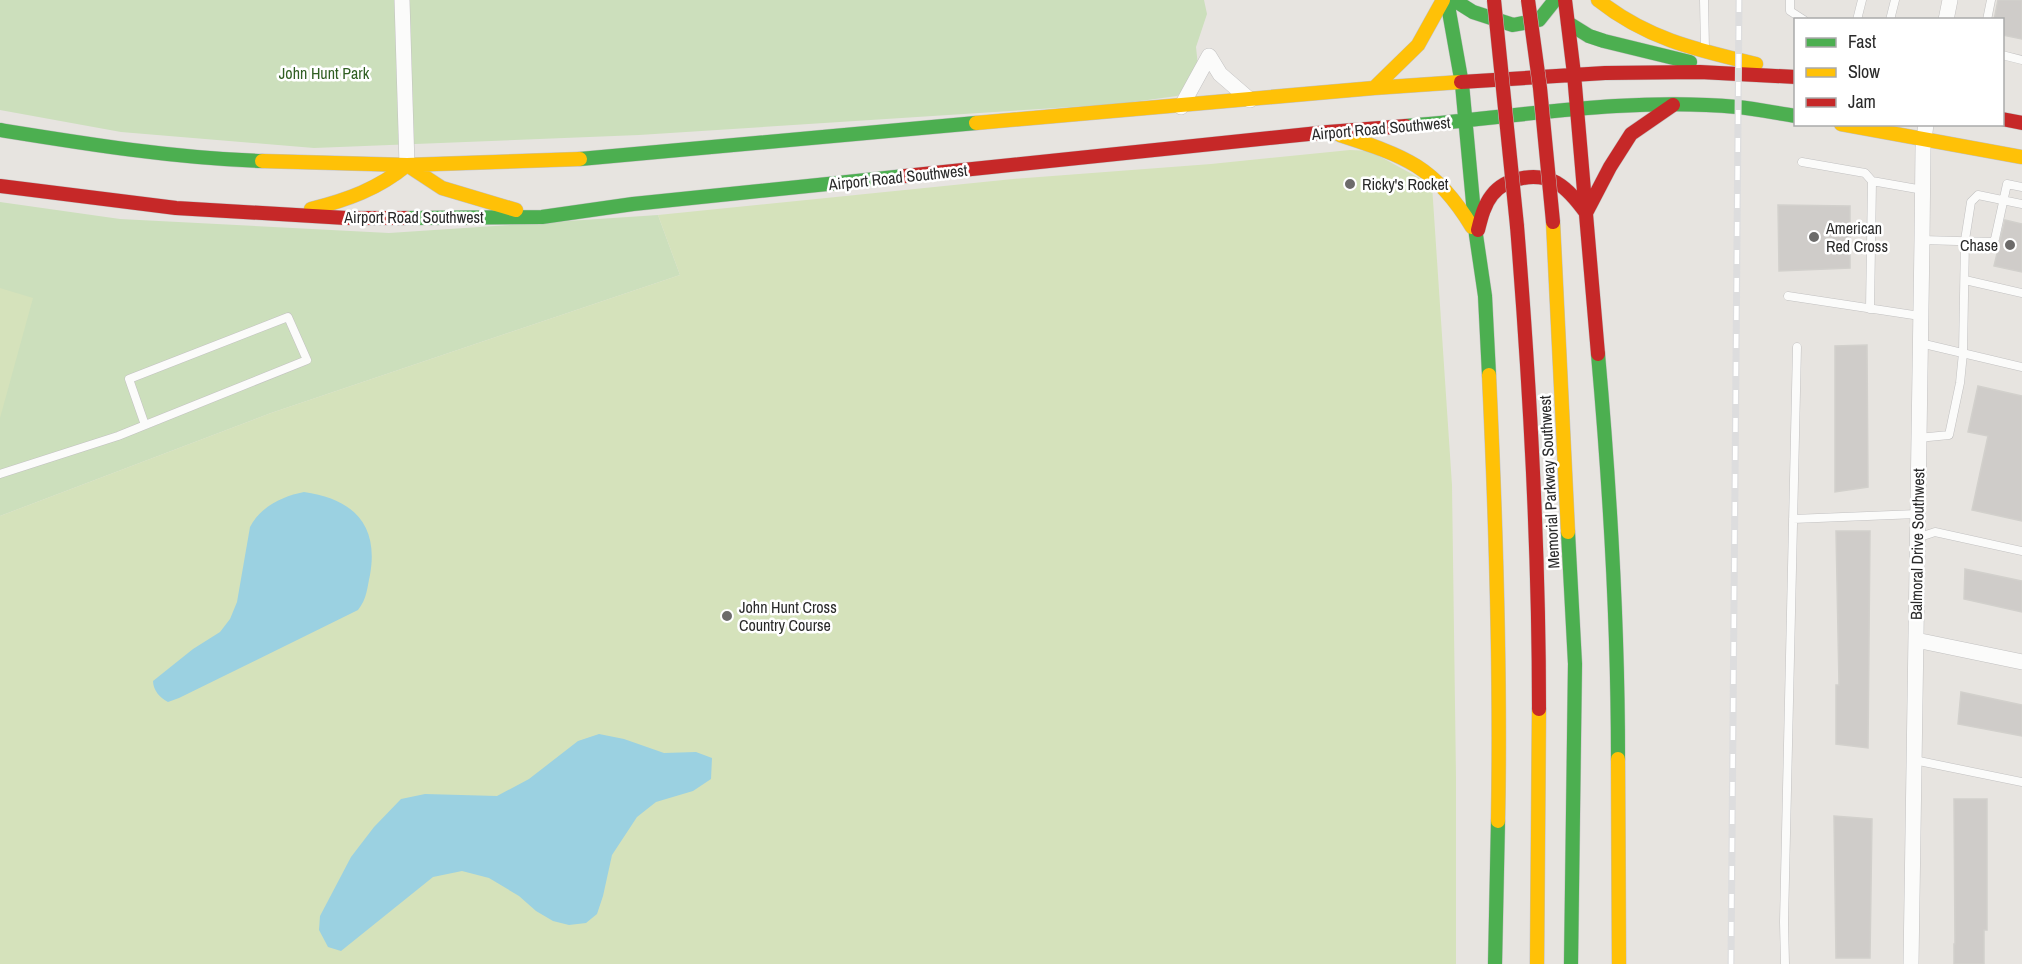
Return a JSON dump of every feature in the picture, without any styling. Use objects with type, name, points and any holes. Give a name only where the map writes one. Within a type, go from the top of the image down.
[{"type":"main road","points":[[1445,0],[1462,84],[1476,235],[1485,296],[1495,517],[1500,712],[1495,964]]},
{"type":"main road","points":[[1374,88],[1418,45],[1445,0]]},
{"type":"main road","points":[[1454,0],[1473,12],[1513,25],[1539,20],[1555,0]]},
{"type":"main road","name":"Memorial Parkway Southwest","points":[[1494,0],[1526,320],[1536,505],[1541,760],[1537,964]]},
{"type":"main road","name":"Memorial Parkway Southwest","points":[[1528,0],[1540,88],[1553,222],[1575,664],[1571,964]]},
{"type":"main road","points":[[1565,0],[1574,74],[1605,429],[1616,614],[1619,964]]},
{"type":"main road","points":[[1598,0],[1628,24],[1671,43],[1794,74]]},
{"type":"main road","points":[[1568,23],[1589,36],[1604,41],[1738,73]]},
{"type":"main road","points":[[0,130],[120,149],[207,159],[407,165],[575,159],[1181,107],[1374,88],[1462,84],[1574,74],[1794,75]]},
{"type":"main road","points":[[1586,214],[1610,167],[1632,134],[1672,105]]},
{"type":"main road","name":"Airport Road Southwest","points":[[0,186],[176,208],[346,218],[542,217],[633,204],[1328,132],[1577,109],[1672,105],[1737,107],[1794,116]]},
{"type":"main road","points":[[2004,119],[2022,123]]},
{"type":"main road","points":[[1851,126],[2022,157]]},
{"type":"main road","points":[[1328,132],[1406,158],[1434,177],[1460,204],[1476,235]]},
{"type":"main road","points":[[284,214],[346,201],[370,192],[407,165]]},
{"type":"main road","points":[[407,165],[442,188],[542,217]]},
{"type":"main road","points":[[1476,235],[1483,212],[1493,194],[1505,183],[1523,177],[1542,177],[1557,182],[1574,195],[1586,214]]},
{"type":"street","points":[[402,0],[407,165]]},
{"type":"street","points":[[1946,18],[1950,0]]},
{"type":"street","points":[[1181,107],[1209,56],[1220,74],[1250,100]]},
{"type":"street","name":"Balmoral Drive Southwest","points":[[1911,964],[1920,316],[1926,126]]},
{"type":"street","points":[[1916,640],[2022,662]]},
{"type":"lane","points":[[1704,0],[1705,52]]},
{"type":"lane","points":[[1790,0],[1790,10],[1801,18]]},
{"type":"lane","points":[[1858,18],[1862,0]]},
{"type":"lane","points":[[1890,18],[1895,0]]},
{"type":"lane","points":[[1987,18],[1991,0]]},
{"type":"lane","points":[[2004,56],[2022,60]]},
{"type":"lane","points":[[1802,162],[1865,173],[1872,181],[1923,190]]},
{"type":"lane","points":[[1870,309],[1872,181]]},
{"type":"lane","points":[[1922,240],[1992,242],[1995,239],[2007,184],[2022,187]]},
{"type":"lane","points":[[1918,438],[1949,435],[1960,383],[1963,353],[1965,240],[1971,202],[1978,195],[2022,204]]},
{"type":"lane","points":[[1965,280],[2022,293]]},
{"type":"lane","points":[[1788,296],[1920,316]]},
{"type":"lane","points":[[0,474],[145,425],[307,360],[288,317],[129,379],[145,425]]},
{"type":"lane","points":[[1920,343],[2022,367]]},
{"type":"lane","points":[[1785,964],[1784,922],[1797,347]]},
{"type":"lane","points":[[1793,519],[1917,514]]},
{"type":"lane","points":[[1917,538],[1935,532],[2022,551]]},
{"type":"lane","points":[[1914,760],[2022,782]]},
{"type":"green space","name":"John Hunt Park","points":[[0,0],[1204,0],[1207,14],[1196,47],[1198,66],[1192,84],[1177,96],[1118,104],[639,135],[314,148],[121,132],[0,110]]},
{"type":"green space","name":"John Hunt Cross Country Course","points":[[1350,150],[1370,151],[1432,185],[1452,485],[1456,964],[0,964],[0,516],[271,413],[680,275],[658,215],[1013,179],[1211,164]]},
{"type":"green space","points":[[0,202],[120,219],[389,233],[658,215],[680,275],[271,413],[0,516]]},
{"type":"green space","points":[[0,288],[33,298],[0,418]]},
{"type":"water","points":[[304,492],[321,495],[349,508],[366,528],[372,557],[365,598],[361,606],[358,610],[168,702],[156,691],[153,681],[193,649],[220,632],[230,619],[237,602],[250,527],[254,520],[273,503]]},
{"type":"water","points":[[599,734],[624,739],[664,753],[696,752],[712,758],[711,779],[693,791],[656,802],[637,817],[612,855],[597,914],[586,923],[569,925],[553,921],[489,878],[462,871],[433,877],[341,951],[328,947],[319,930],[320,916],[351,857],[374,827],[401,799],[425,794],[497,796],[529,779],[578,741]]},
{"type":"building","points":[[1998,0],[2022,0],[2022,39],[2004,35],[2004,18],[1994,18]]},
{"type":"building","name":"American Red Cross","points":[[1778,205],[1850,206],[1850,268],[1779,271]]},
{"type":"building","name":"Chase","points":[[2005,220],[2022,224],[2022,272],[1994,266]]},
{"type":"building","points":[[1867,345],[1868,487],[1835,492],[1835,346]]},
{"type":"building","points":[[1978,386],[2022,396],[2022,521],[1972,510],[1988,436],[1968,432]]},
{"type":"building","points":[[1836,531],[1870,531],[1868,748],[1836,744],[1836,685],[1839,685]]},
{"type":"building","points":[[1965,569],[2022,581],[2022,612],[1964,599]]},
{"type":"building","points":[[1961,692],[2022,705],[2022,736],[1958,724]]},
{"type":"building","points":[[1954,799],[1987,799],[1987,930],[1984,930],[1984,964],[1954,964]]},
{"type":"building","points":[[1834,816],[1872,819],[1870,958],[1836,958]]},
{"type":"railway","points":[[1731,964],[1739,0]]},
{"type":"traffic: fast","points":[[1447,0],[1462,84],[1476,235],[1485,296],[1489,375]]},
{"type":"traffic: fast","points":[[1454,0],[1473,12],[1513,25],[1539,20],[1555,0]]},
{"type":"traffic: fast","points":[[1568,23],[1589,36],[1604,41],[1690,62]]},
{"type":"traffic: fast","points":[[1406,126],[1572,109],[1654,104],[1737,107],[1794,116]]},
{"type":"traffic: fast","points":[[580,159],[976,123]]},
{"type":"traffic: fast","points":[[0,130],[163,154],[262,161]]},
{"type":"traffic: fast","points":[[406,218],[542,217],[633,204],[905,176]]},
{"type":"traffic: fast","points":[[1598,354],[1612,556],[1617,658],[1618,759]]},
{"type":"traffic: fast","points":[[1568,532],[1575,664],[1571,964]]},
{"type":"traffic: fast","points":[[1495,964],[1498,821]]},
{"type":"traffic: slow","points":[[1374,88],[1418,45],[1443,0]]},
{"type":"traffic: slow","points":[[1598,0],[1654,34],[1713,54],[1756,64]]},
{"type":"traffic: slow","points":[[976,123],[1461,82]]},
{"type":"traffic: slow","points":[[1852,126],[2022,157]]},
{"type":"traffic: slow","points":[[1340,135],[1401,157],[1416,166],[1445,190],[1472,227]]},
{"type":"traffic: slow","points":[[262,161],[407,165],[580,159]]},
{"type":"traffic: slow","points":[[407,165],[442,188],[516,210]]},
{"type":"traffic: slow","points":[[311,209],[362,193],[385,181],[407,165]]},
{"type":"traffic: slow","points":[[1553,222],[1568,532]]},
{"type":"traffic: slow","points":[[1489,375],[1497,598],[1498,821]]},
{"type":"traffic: slow","points":[[1537,964],[1539,709]]},
{"type":"traffic: slow","points":[[1618,759],[1619,964]]},
{"type":"traffic: jam","points":[[1494,0],[1517,226]]},
{"type":"traffic: jam","points":[[1528,0],[1540,88],[1553,222]]},
{"type":"traffic: jam","points":[[1565,0],[1574,74],[1598,354]]},
{"type":"traffic: jam","points":[[1461,82],[1605,73],[1700,72],[1794,77]]},
{"type":"traffic: jam","points":[[1586,213],[1610,167],[1631,134],[1673,105]]},
{"type":"traffic: jam","points":[[2004,119],[2022,123]]},
{"type":"traffic: jam","points":[[905,176],[1406,126]]},
{"type":"traffic: jam","points":[[1478,230],[1485,207],[1492,195],[1505,184],[1522,178],[1540,178],[1557,183],[1586,213]]},
{"type":"traffic: jam","points":[[0,186],[176,208],[346,218],[406,218]]},
{"type":"traffic: jam","points":[[1517,226],[1533,467],[1539,709]]},
{"type":"place","name":"Ricky's Rocket","points":[[1350,184]]},
{"type":"place","name":"American Red Cross","points":[[1814,237]]},
{"type":"place","name":"Chase","points":[[2010,245]]},
{"type":"place","name":"John Hunt Cross Country Course","points":[[727,616]]}]
